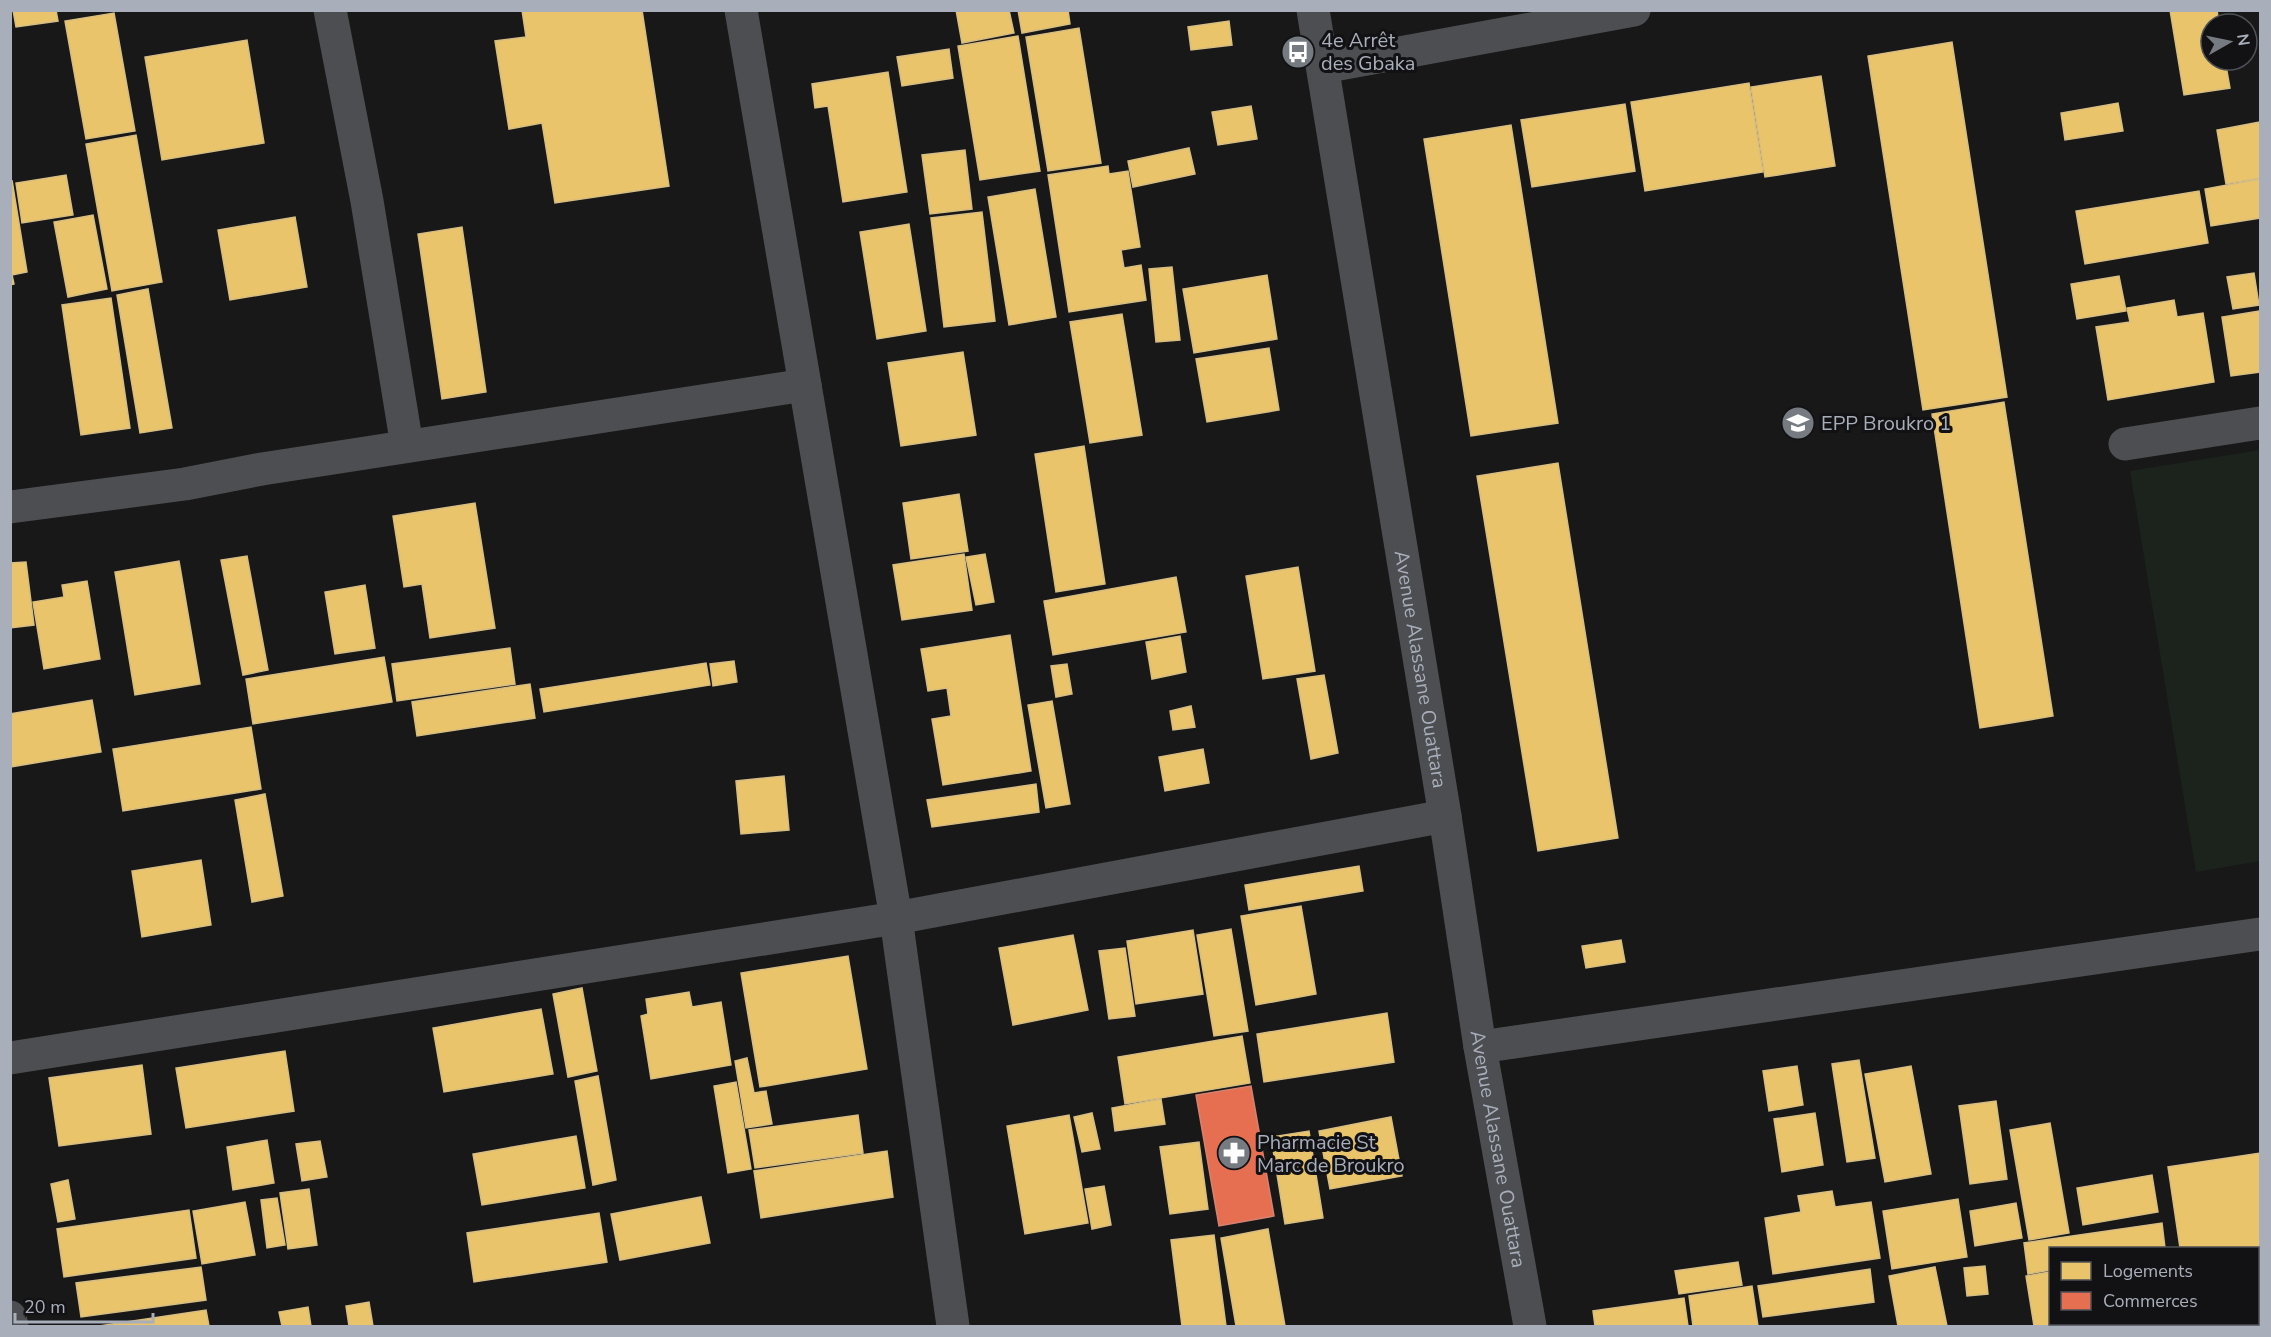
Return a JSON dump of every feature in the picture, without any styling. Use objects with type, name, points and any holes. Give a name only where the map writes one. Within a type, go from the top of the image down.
[{"type":"street","points":[[330,10],[367,201],[407,446]]},
{"type":"street","points":[[741,10],[896,918],[953,1326]]},
{"type":"street","name":"Avenue Alassane Ouattara","points":[[1313,10],[1480,1047],[1530,1326]]},
{"type":"street","points":[[1323,67],[1634,10]]},
{"type":"street","points":[[10,507],[185,484],[407,446],[805,385]]},
{"type":"street","points":[[2125,444],[2260,423]]},
{"type":"street","points":[[10,1058],[896,918],[1444,816]]},
{"type":"street","points":[[1480,1047],[2260,934]]},
{"type":"street","points":[[10,1317],[12,1326]]},
{"type":"shaded area","points":[[2260,450],[2260,861],[2196,872],[2130,471]]},
{"type":"building: Logements","points":[[13,10],[56,10],[58,21],[16,27]]},
{"type":"building: Logements","points":[[522,10],[642,10],[669,186],[555,203],[542,123],[509,129],[495,41],[526,37]]},
{"type":"building: Logements","points":[[956,10],[1009,10],[1014,33],[962,43]]},
{"type":"building: Logements","points":[[1018,10],[1068,10],[1070,24],[1022,33]]},
{"type":"building: Logements","points":[[2170,10],[2217,10],[2217,12],[2199,12],[2199,72],[2227,72],[2230,88],[2184,95]]},
{"type":"building: Logements","points":[[114,13],[135,131],[86,139],[65,21]]},
{"type":"building: Logements","points":[[1229,21],[1232,45],[1191,50],[1188,27]]},
{"type":"building: Logements","points":[[1079,28],[1101,163],[1048,171],[1026,37]]},
{"type":"building: Logements","points":[[1018,36],[1040,171],[980,180],[958,46]]},
{"type":"building: Logements","points":[[247,40],[264,143],[162,160],[145,57]]},
{"type":"building: Logements","points":[[1952,42],[2007,397],[1923,410],[1868,56]]},
{"type":"building: Logements","points":[[949,49],[953,78],[902,86],[897,57]]},
{"type":"building: Logements","points":[[888,72],[907,192],[843,202],[828,106],[815,108],[812,84]]},
{"type":"building: Logements","points":[[1821,76],[1835,166],[1765,177],[1751,87]]},
{"type":"building: Logements","points":[[1749,83],[1763,172],[1645,191],[1631,102]]},
{"type":"building: Logements","points":[[2118,103],[2123,131],[2065,140],[2061,113]]},
{"type":"building: Logements","points":[[1625,104],[1635,171],[1532,187],[1521,120]]},
{"type":"building: Logements","points":[[1251,106],[1257,139],[1218,145],[1212,112]]},
{"type":"building: Logements","points":[[2260,122],[2260,178],[2226,184],[2217,130]]},
{"type":"building: Logements","points":[[1511,125],[1558,423],[1471,436],[1424,139]]},
{"type":"building: Logements","points":[[136,135],[162,282],[112,291],[86,144]]},
{"type":"building: Logements","points":[[1189,148],[1195,174],[1133,187],[1128,161]]},
{"type":"building: Logements","points":[[965,150],[972,209],[930,214],[922,155]]},
{"type":"building: Logements","points":[[1108,166],[1109,174],[1128,171],[1140,247],[1121,250],[1124,268],[1141,265],[1146,300],[1069,312],[1048,175]]},
{"type":"building: Logements","points":[[66,175],[73,215],[22,223],[16,183]]},
{"type":"building: Logements","points":[[2260,179],[2260,218],[2211,226],[2205,189]]},
{"type":"building: Logements","points":[[12,180],[27,272],[12,275],[14,284],[10,285]]},
{"type":"building: Logements","points":[[1035,189],[1056,317],[1009,325],[988,197]]},
{"type":"building: Logements","points":[[2199,191],[2208,243],[2085,264],[2076,211]]},
{"type":"building: Logements","points":[[982,212],[995,321],[944,327],[931,218]]},
{"type":"building: Logements","points":[[93,215],[107,289],[68,297],[54,222]]},
{"type":"building: Logements","points":[[295,217],[307,287],[230,300],[218,230]]},
{"type":"building: Logements","points":[[909,224],[926,331],[877,339],[860,232]]},
{"type":"building: Logements","points":[[462,227],[486,392],[442,399],[418,234]]},
{"type":"building: Logements","points":[[1172,267],[1180,340],[1156,342],[1149,269]]},
{"type":"building: Logements","points":[[2254,273],[2259,305],[2233,309],[2227,277]]},
{"type":"building: Logements","points":[[1267,275],[1277,339],[1194,353],[1183,289]]},
{"type":"building: Logements","points":[[2119,276],[2126,311],[2077,319],[2071,284]]},
{"type":"building: Logements","points":[[148,289],[172,428],[140,433],[117,295]]},
{"type":"building: Logements","points":[[111,298],[130,428],[81,435],[62,305]]},
{"type":"building: Logements","points":[[2174,300],[2177,317],[2203,313],[2214,382],[2108,400],[2096,327],[2130,322],[2127,308]]},
{"type":"building: Logements","points":[[2260,311],[2260,372],[2231,376],[2222,317]]},
{"type":"building: Logements","points":[[1122,314],[1142,435],[1090,443],[1070,322]]},
{"type":"building: Logements","points":[[1269,348],[1279,410],[1207,422],[1196,359]]},
{"type":"building: Logements","points":[[963,352],[976,435],[901,446],[888,363]]},
{"type":"building: Logements","points":[[2004,402],[2053,716],[1980,728],[1932,414]]},
{"type":"building: Logements","points":[[1084,446],[1105,584],[1056,592],[1035,454]]},
{"type":"building: Logements","points":[[1558,463],[1618,838],[1538,851],[1477,476]]},
{"type":"building: Logements","points":[[959,494],[968,551],[911,559],[903,503]]},
{"type":"building: Logements","points":[[475,503],[495,628],[430,638],[422,584],[404,587],[393,516]]},
{"type":"building: Logements","points":[[964,554],[972,610],[902,620],[893,565]]},
{"type":"building: Logements","points":[[985,554],[994,602],[976,605],[966,557]]},
{"type":"building: Logements","points":[[247,556],[268,670],[243,675],[221,560]]},
{"type":"building: Logements","points":[[179,561],[200,684],[135,695],[115,572]]},
{"type":"building: Logements","points":[[26,562],[34,625],[10,628],[10,563]]},
{"type":"building: Logements","points":[[1298,567],[1315,671],[1263,679],[1246,576]]},
{"type":"building: Logements","points":[[1176,577],[1186,632],[1053,655],[1044,601]]},
{"type":"building: Logements","points":[[87,581],[100,659],[44,669],[33,602],[64,597],[62,585]]},
{"type":"building: Logements","points":[[365,585],[375,648],[335,654],[325,592]]},
{"type":"building: Logements","points":[[1010,635],[1031,771],[943,785],[932,719],[951,716],[947,688],[928,691],[921,649]]},
{"type":"building: Logements","points":[[1180,636],[1186,672],[1152,679],[1146,642]]},
{"type":"building: Logements","points":[[510,648],[515,684],[397,701],[392,664]]},
{"type":"building: Logements","points":[[384,657],[392,702],[253,724],[246,679]]},
{"type":"building: Logements","points":[[734,661],[737,682],[713,686],[710,664]]},
{"type":"building: Logements","points":[[706,663],[710,685],[544,712],[540,689]]},
{"type":"building: Logements","points":[[1067,664],[1072,694],[1056,697],[1051,666]]},
{"type":"building: Logements","points":[[1324,675],[1338,753],[1311,759],[1297,679]]},
{"type":"building: Logements","points":[[530,684],[535,718],[417,736],[412,702]]},
{"type":"building: Logements","points":[[92,700],[101,752],[10,767],[10,714]]},
{"type":"building: Logements","points":[[1052,701],[1070,804],[1046,808],[1028,705]]},
{"type":"building: Logements","points":[[1191,706],[1195,727],[1173,730],[1170,711]]},
{"type":"building: Logements","points":[[251,727],[261,789],[123,811],[113,749]]},
{"type":"building: Logements","points":[[1203,749],[1209,783],[1165,791],[1159,757]]},
{"type":"building: Logements","points":[[784,776],[789,830],[741,834],[736,781]]},
{"type":"building: Logements","points":[[1036,784],[1039,812],[932,827],[927,800]]},
{"type":"building: Logements","points":[[265,794],[283,896],[252,902],[235,800]]},
{"type":"building: Logements","points":[[201,860],[211,925],[142,937],[132,871]]},
{"type":"building: Logements","points":[[1359,866],[1363,891],[1249,910],[1245,885]]},
{"type":"building: Logements","points":[[1301,906],[1316,994],[1256,1005],[1241,916]]},
{"type":"building: Logements","points":[[1231,929],[1248,1031],[1214,1036],[1197,935]]},
{"type":"building: Logements","points":[[1193,930],[1203,994],[1136,1004],[1127,941]]},
{"type":"building: Logements","points":[[1073,935],[1088,1010],[1013,1025],[999,948]]},
{"type":"building: Logements","points":[[1621,940],[1625,962],[1586,968],[1582,946]]},
{"type":"building: Logements","points":[[1125,948],[1135,1016],[1109,1019],[1099,951]]},
{"type":"building: Logements","points":[[848,956],[867,1069],[760,1087],[741,973]]},
{"type":"building: Logements","points":[[582,988],[597,1071],[568,1077],[553,994]]},
{"type":"building: Logements","points":[[689,992],[692,1007],[721,1002],[731,1065],[651,1079],[641,1016],[648,1014],[646,999]]},
{"type":"building: Logements","points":[[541,1009],[553,1074],[444,1092],[433,1028]]},
{"type":"building: Logements","points":[[1387,1013],[1394,1062],[1264,1082],[1257,1034]]},
{"type":"building: Logements","points":[[1242,1036],[1250,1083],[1125,1104],[1118,1057]]},
{"type":"building: Logements","points":[[285,1051],[294,1111],[186,1128],[176,1068]]},
{"type":"building: Logements","points":[[747,1058],[754,1093],[766,1091],[772,1124],[746,1128],[735,1061]]},
{"type":"building: Logements","points":[[1859,1060],[1875,1158],[1847,1162],[1832,1064]]},
{"type":"building: Logements","points":[[142,1065],[151,1134],[59,1146],[49,1078]]},
{"type":"building: Logements","points":[[1797,1066],[1803,1105],[1769,1111],[1763,1071]]},
{"type":"building: Logements","points":[[1911,1066],[1931,1174],[1885,1182],[1865,1074]]},
{"type":"building: Logements","points":[[598,1076],[616,1180],[593,1185],[575,1081]]},
{"type":"building: Logements","points":[[736,1082],[751,1169],[728,1173],[714,1086]]},
{"type":"building: Logements","points":[[1161,1099],[1165,1124],[1115,1131],[1112,1108]]},
{"type":"building: Logements","points":[[1996,1101],[2007,1179],[1970,1184],[1959,1106]]},
{"type":"building: Logements","points":[[1092,1113],[1100,1149],[1082,1152],[1074,1117]]},
{"type":"building: Logements","points":[[1815,1113],[1823,1165],[1782,1172],[1774,1119]]},
{"type":"building: Logements","points":[[858,1115],[863,1153],[755,1168],[749,1130]]},
{"type":"building: Logements","points":[[1069,1115],[1088,1223],[1025,1234],[1007,1126]]},
{"type":"building: Logements","points":[[1391,1117],[1402,1176],[1330,1189],[1319,1131]]},
{"type":"building: Logements","points":[[2050,1123],[2069,1233],[2029,1240],[2010,1130]]},
{"type":"building: Logements","points":[[1309,1131],[1323,1218],[1285,1224],[1271,1137]]},
{"type":"building: Logements","points":[[576,1136],[585,1188],[482,1205],[473,1154]]},
{"type":"building: Logements","points":[[267,1140],[274,1183],[233,1190],[227,1147]]},
{"type":"building: Logements","points":[[320,1141],[327,1177],[302,1181],[296,1144]]},
{"type":"building: Logements","points":[[1199,1142],[1208,1209],[1170,1214],[1160,1147]]},
{"type":"building: Logements","points":[[887,1151],[893,1197],[761,1218],[754,1171]]},
{"type":"building: Logements","points":[[2260,1153],[2260,1258],[2259,1247],[2180,1247],[2168,1167]]},
{"type":"building: Logements","points":[[2152,1175],[2158,1212],[2083,1225],[2077,1188]]},
{"type":"building: Logements","points":[[68,1180],[75,1219],[58,1222],[51,1184]]},
{"type":"building: Logements","points":[[1104,1186],[1111,1225],[1092,1229],[1085,1189]]},
{"type":"building: Logements","points":[[309,1189],[317,1245],[288,1249],[280,1193]]},
{"type":"building: Logements","points":[[1832,1191],[1835,1207],[1871,1202],[1880,1258],[1773,1274],[1765,1218],[1801,1212],[1798,1196]]},
{"type":"building: Logements","points":[[701,1197],[710,1243],[620,1260],[611,1214]]},
{"type":"building: Logements","points":[[277,1198],[285,1245],[267,1248],[261,1200]]},
{"type":"building: Logements","points":[[1958,1199],[1967,1257],[1892,1269],[1883,1211]]},
{"type":"building: Logements","points":[[245,1202],[255,1255],[202,1264],[193,1211]]},
{"type":"building: Logements","points":[[2016,1203],[2022,1238],[1975,1246],[1970,1211]]},
{"type":"building: Logements","points":[[189,1210],[196,1258],[64,1277],[57,1229]]},
{"type":"building: Logements","points":[[599,1213],[607,1262],[474,1282],[467,1233]]},
{"type":"building: Logements","points":[[2162,1223],[2165,1247],[2049,1247],[2049,1270],[2028,1274],[2024,1243]]},
{"type":"building: Logements","points":[[1268,1229],[1285,1326],[1236,1326],[1221,1238]]},
{"type":"building: Logements","points":[[1214,1235],[1226,1326],[1182,1326],[1171,1240]]},
{"type":"building: Logements","points":[[1738,1262],[1742,1285],[1679,1294],[1675,1271]]},
{"type":"building: Logements","points":[[1985,1266],[1988,1294],[1967,1296],[1964,1268]]},
{"type":"building: Logements","points":[[201,1267],[206,1300],[81,1317],[76,1283]]},
{"type":"building: Logements","points":[[1935,1267],[1947,1326],[1898,1326],[1889,1276]]},
{"type":"building: Logements","points":[[1870,1269],[1874,1302],[1763,1317],[1758,1286]]},
{"type":"building: Logements","points":[[2049,1272],[2049,1325],[2063,1326],[2034,1326],[2026,1276]]},
{"type":"building: Logements","points":[[1752,1286],[1758,1326],[1693,1326],[1689,1296]]},
{"type":"building: Logements","points":[[1684,1298],[1688,1326],[1595,1326],[1593,1311]]},
{"type":"building: Logements","points":[[369,1302],[373,1326],[349,1326],[346,1306]]},
{"type":"building: Logements","points":[[308,1307],[311,1326],[282,1326],[279,1312]]},
{"type":"building: Logements","points":[[206,1310],[209,1326],[99,1326]]},
{"type":"building: Commerces","points":[[1251,1086],[1274,1216],[1219,1226],[1196,1095]]},
{"type":"place","name":"4e Arrêt des Gbaka","points":[[1298,52]]},
{"type":"place","name":"EPP Broukro 1","points":[[1798,423]]},
{"type":"place","name":"Pharmacie St Marc de Broukro","points":[[1234,1153]]}]
